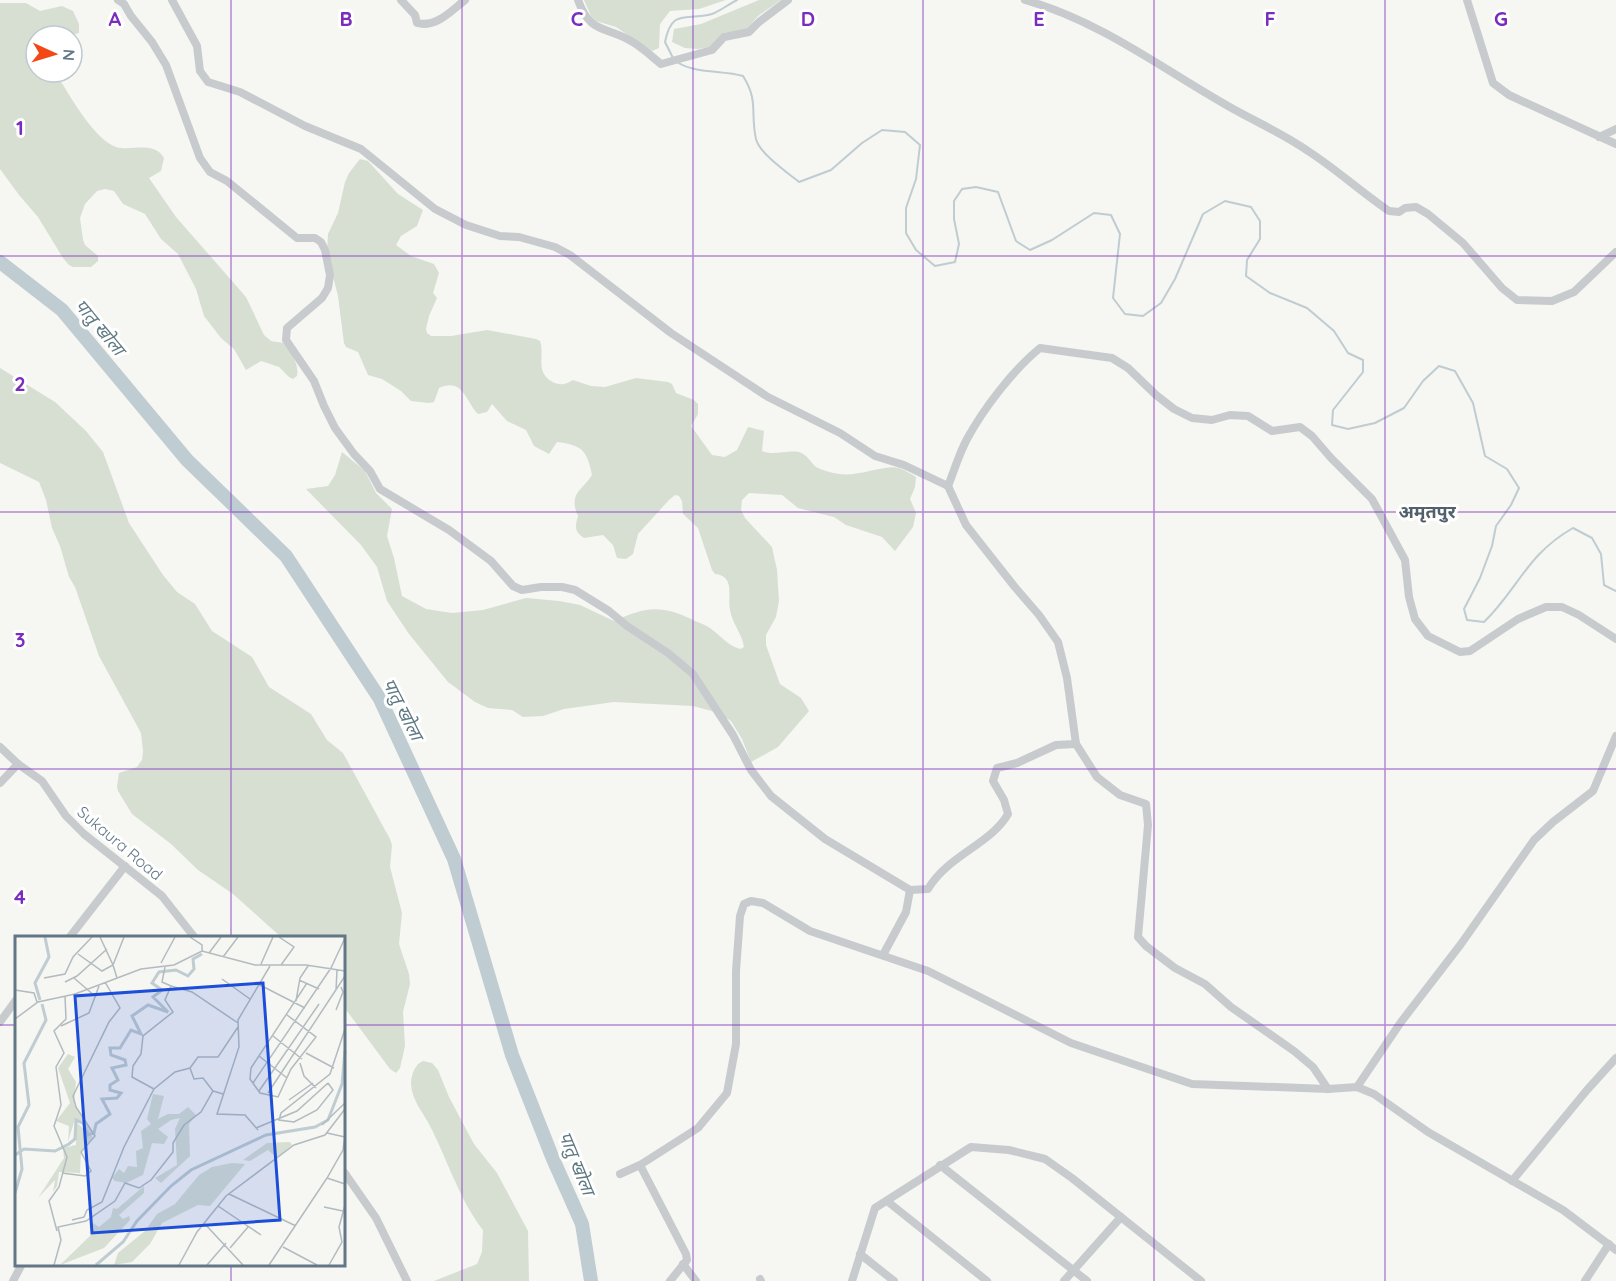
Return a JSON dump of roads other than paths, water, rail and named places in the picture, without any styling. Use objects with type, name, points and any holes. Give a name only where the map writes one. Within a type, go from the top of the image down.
[{"type":"street","points":[[118,0],[124,4],[166,65],[200,158],[210,172],[227,182],[297,238],[315,238],[321,242],[330,275],[328,288],[322,298],[287,328],[286,340],[314,381],[335,428],[370,471],[380,489],[449,530],[491,561],[513,586],[522,590],[541,587],[562,587],[575,590],[668,653],[693,675],[733,735],[755,777],[771,796],[825,839],[910,890],[928,889],[935,876],[1001,825],[1008,814],[1004,800],[993,781],[997,768],[1017,763],[1056,745],[1076,744]]},
{"type":"street","points":[[172,0],[197,46],[200,70],[208,82],[240,92],[305,126],[361,149],[435,209],[466,225],[500,236],[519,237],[555,247],[570,255],[671,333],[768,397],[840,433],[875,456],[904,465],[948,486],[966,525],[1058,642],[1067,678],[1076,744],[1097,777],[1120,795],[1146,804],[1148,825],[1138,937],[1175,968],[1205,984],[1231,1007],[1294,1051],[1313,1067],[1328,1089]]},
{"type":"street","points":[[401,0],[415,15],[417,22],[425,25],[436,22],[465,0]]},
{"type":"street","points":[[578,0],[588,21],[600,29],[632,41],[661,64],[712,50],[724,37],[749,32],[788,0]]},
{"type":"street","points":[[1025,0],[1070,15],[1095,27],[1228,106],[1268,126],[1310,152],[1389,211],[1399,212],[1405,208],[1416,207],[1463,243],[1502,288],[1516,300],[1552,301],[1574,292],[1616,252]]},
{"type":"street","points":[[1467,0],[1493,83],[1509,95],[1616,144]]},
{"type":"street","points":[[1599,137],[1616,129]]},
{"type":"street","points":[[948,486],[967,439],[987,408],[1019,368],[1040,348],[1112,358],[1128,368],[1174,409],[1192,418],[1212,420],[1230,416],[1248,416],[1272,431],[1300,428],[1312,436],[1372,499],[1405,560],[1409,597],[1415,619],[1428,636],[1440,643],[1460,652],[1470,651],[1518,619],[1546,606],[1562,607],[1579,615],[1616,639]]},
{"type":"street","points":[[1357,1087],[1401,1022],[1461,944],[1534,840],[1593,791],[1616,736]]},
{"type":"street","name":"Sukaura Road","points":[[0,747],[18,764],[42,781],[66,816],[84,834],[162,896],[193,936]]},
{"type":"street","points":[[0,783],[18,764]]},
{"type":"street","points":[[71,936],[125,866]]},
{"type":"street","points":[[883,955],[906,912],[910,890]]},
{"type":"street","points":[[620,1174],[639,1165],[698,1128],[727,1093],[736,1044],[736,971],[740,916],[744,904],[751,901],[764,903],[810,931],[928,971],[1071,1043],[1192,1084],[1328,1089],[1357,1087],[1374,1094],[1428,1132],[1563,1210],[1613,1247],[1585,1281]]},
{"type":"street","points":[[0,1022],[15,1001]]},
{"type":"street","points":[[1512,1181],[1616,1058]]},
{"type":"street","points":[[852,1281],[875,1208],[971,1147],[1009,1150],[1045,1159],[1201,1281]]},
{"type":"street","points":[[639,1165],[686,1254],[687,1260],[670,1281]]},
{"type":"street","points":[[940,1165],[1087,1281]]},
{"type":"street","points":[[345,1173],[376,1218],[407,1281]]},
{"type":"street","points":[[887,1201],[987,1281]]},
{"type":"street","points":[[1064,1281],[1121,1217]]},
{"type":"street","points":[[860,1254],[894,1281]]},
{"type":"street","points":[[683,1264],[696,1281]]},
{"type":"street","points":[[13,1281],[21,1266]]},
{"type":"waterway","points":[[673,58],[665,42],[668,31],[676,20],[712,14],[737,0]]},
{"type":"waterway","points":[[677,62],[700,70],[743,76],[751,93],[754,130],[758,144],[774,162],[799,182],[831,170],[862,143],[882,130],[905,132],[920,145],[916,179],[906,208],[906,233],[916,250],[935,266],[955,262],[959,244],[954,219],[954,201],[962,189],[976,187],[998,192],[1016,241],[1030,250],[1052,240],[1094,213],[1111,215],[1120,234],[1113,298],[1125,314],[1143,316],[1161,303],[1175,279],[1203,214],[1225,201],[1251,207],[1260,221],[1260,239],[1247,260],[1246,276],[1270,293],[1307,308],[1334,331],[1348,353],[1363,360],[1363,372],[1333,410],[1332,425],[1348,429],[1375,423],[1404,408],[1423,381],[1439,366],[1455,371],[1473,403],[1485,456],[1507,469],[1519,488],[1511,505],[1496,526],[1492,546],[1480,578],[1464,609],[1467,620],[1484,622],[1544,549],[1573,528],[1592,538],[1601,554],[1604,585],[1616,591]]},
{"type":"waterway","name":"पातु खोला","points":[[0,262],[62,310],[187,460],[286,556],[380,699],[454,859],[512,1055],[553,1159],[582,1224],[591,1281]]},
{"type":"district","name":"अमृतपुर","points":[[1427,511]]}]
